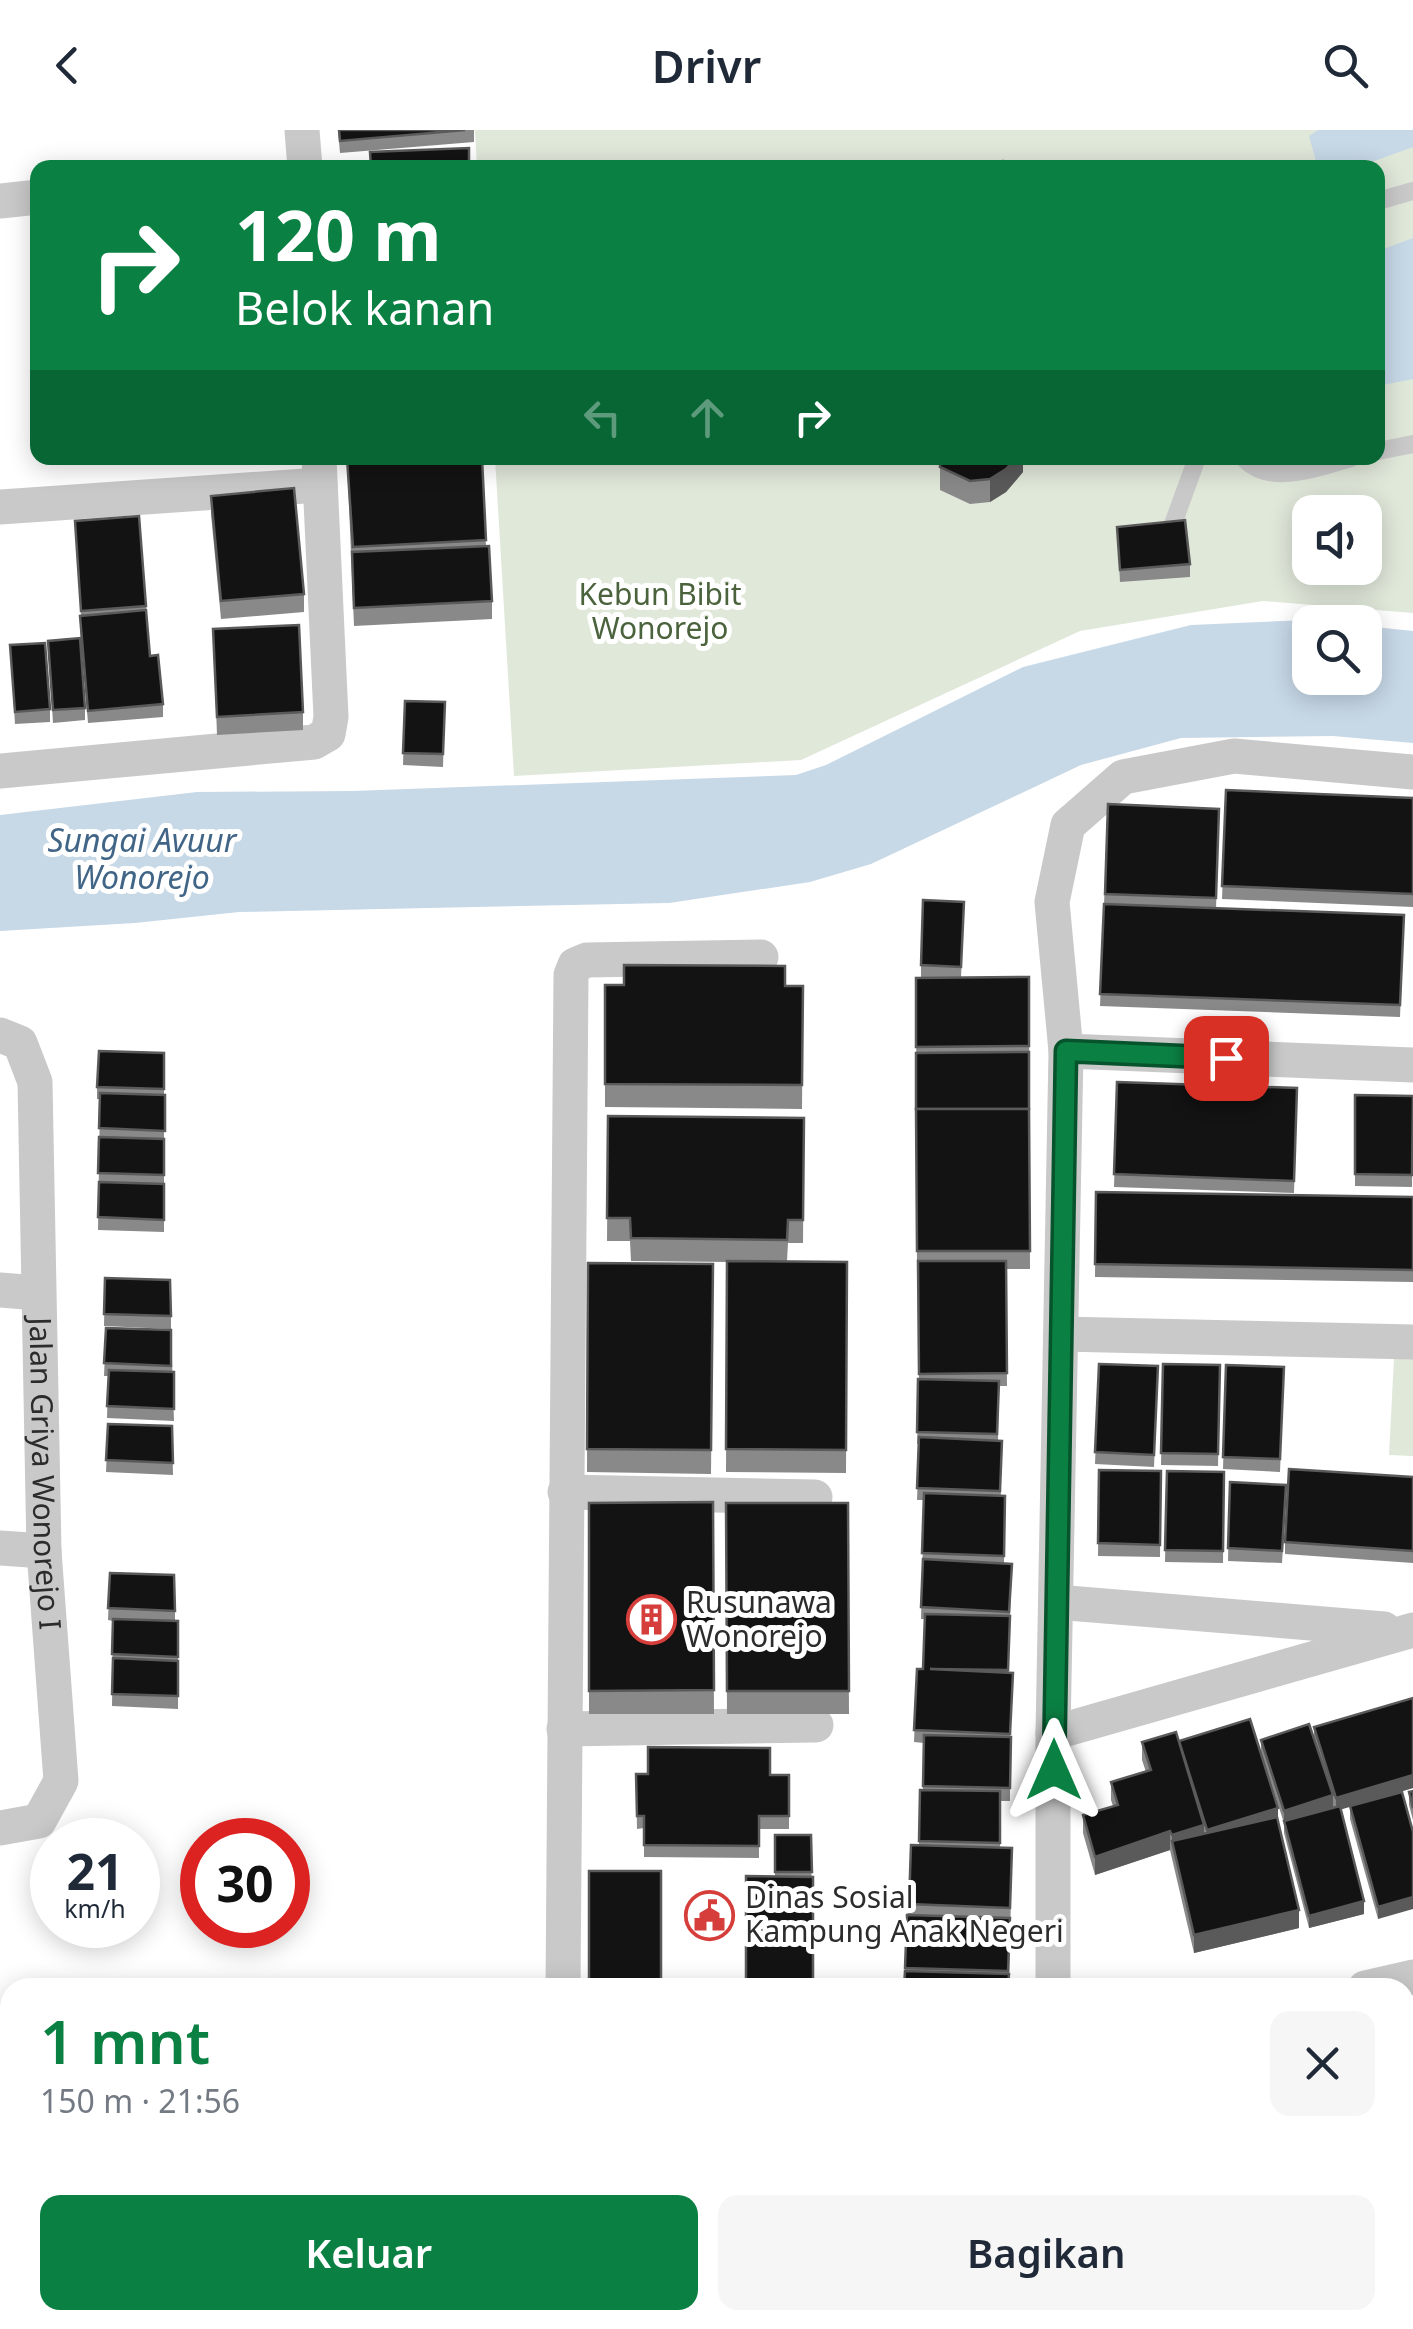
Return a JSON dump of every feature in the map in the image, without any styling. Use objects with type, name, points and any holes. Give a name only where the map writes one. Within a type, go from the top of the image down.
[{"type":"street","points":[[302,130],[304,160]]},
{"type":"street","points":[[0,201],[30,198]]},
{"type":"street","points":[[0,507],[319,471],[331,718],[328,734],[314,742],[0,771]]},
{"type":"street","points":[[1053,1978],[1066,1051],[1052,902],[1068,824],[1123,778],[1234,756],[1413,772]]},
{"type":"street","points":[[563,1978],[571,975],[575,966],[587,960],[761,957]]},
{"type":"street","name":"Jalan Griya Wonorejo I","points":[[0,1035],[20,1043],[35,1082],[44,1551],[61,1781],[39,1820],[0,1828]]},
{"type":"street","points":[[1066,1051],[1413,1065]]},
{"type":"street","points":[[570,1276],[609,1274]]},
{"type":"street","points":[[0,1290],[37,1292]]},
{"type":"street","points":[[1060,1334],[1413,1342]]},
{"type":"street","points":[[565,1492],[815,1498]]},
{"type":"street","points":[[0,1548],[44,1551]]},
{"type":"street","points":[[1056,1602],[1410,1631]]},
{"type":"street","points":[[1054,1733],[1410,1631]]},
{"type":"street","points":[[564,1729],[816,1726]]},
{"type":"lane","points":[[1385,200],[1413,191]]},
{"type":"lane","points":[[1385,450],[1413,444]]},
{"type":"lane","points":[[1173,524],[1194,465]]},
{"type":"lane","points":[[1254,465],[1292,475],[1327,465]]},
{"type":"green space","name":"Kebun Bibit Wonorejo","points":[[475,130],[1413,130],[1413,613],[1382,611],[1382,605],[1263,601],[1080,631],[801,760],[514,776],[495,465],[1385,465],[1385,160],[477,160]]},
{"type":"green space","points":[[1394,1358],[1413,1359],[1413,1456],[1389,1455]]},
{"type":"water","points":[[1318,130],[1413,130],[1413,147],[1377,160],[1316,160],[1309,136]]},
{"type":"water","points":[[1413,238],[1413,379],[1385,385],[1385,248]]},
{"type":"water","name":"Sungai Avuur Wonorejo","points":[[1292,621],[1292,695],[1382,695],[1382,628],[1413,631],[1413,743],[1333,736],[1181,738],[1081,765],[871,864],[810,882],[669,903],[239,912],[0,931],[0,815],[197,792],[353,791],[796,775],[826,765],[1023,667],[1191,625]]},
{"type":"building","points":[[339,130],[465,130],[340,141]]},
{"type":"building","points":[[469,148],[469,160],[370,160],[370,152]]},
{"type":"building","points":[[347,465],[482,465],[486,540],[353,547]]},
{"type":"building","points":[[1010,465],[990,479],[970,481],[940,467]]},
{"type":"building","points":[[294,488],[304,594],[221,601],[211,496]]},
{"type":"building","points":[[139,516],[146,606],[81,611],[75,521]]},
{"type":"building","points":[[1185,520],[1190,564],[1120,570],[1117,527]]},
{"type":"building","points":[[489,546],[492,601],[354,608],[352,552]]},
{"type":"building","points":[[146,610],[150,656],[158,655],[163,704],[88,711],[80,616]]},
{"type":"building","points":[[299,625],[303,712],[217,717],[213,629]]},
{"type":"building","points":[[80,638],[85,708],[53,710],[48,641]]},
{"type":"building","points":[[45,643],[50,709],[15,712],[10,645]]},
{"type":"building","points":[[405,701],[445,702],[443,754],[403,753]]},
{"type":"building","points":[[1226,790],[1413,798],[1413,894],[1222,886]]},
{"type":"building","points":[[1108,804],[1219,809],[1216,898],[1105,894]]},
{"type":"building","points":[[923,900],[964,902],[961,967],[921,965]]},
{"type":"building","points":[[1104,904],[1404,915],[1400,1005],[1100,994]]},
{"type":"building","points":[[624,965],[785,966],[785,986],[803,986],[802,1085],[605,1084],[605,985],[624,985]]},
{"type":"building","points":[[1029,977],[1029,1046],[916,1047],[916,978]]},
{"type":"building","points":[[99,1051],[164,1053],[164,1089],[97,1087]]},
{"type":"building","points":[[1029,1052],[1029,1109],[916,1109],[916,1053]]},
{"type":"building","points":[[1117,1082],[1297,1088],[1294,1181],[1114,1174]]},
{"type":"building","points":[[100,1093],[165,1095],[165,1131],[99,1128]]},
{"type":"building","points":[[1355,1095],[1413,1096],[1412,1175],[1355,1174]]},
{"type":"building","points":[[916,1109],[1029,1109],[1030,1251],[917,1251]]},
{"type":"building","points":[[608,1116],[804,1118],[803,1220],[788,1220],[787,1240],[631,1238],[630,1218],[607,1218]]},
{"type":"building","points":[[99,1137],[164,1139],[164,1175],[98,1173]]},
{"type":"building","points":[[99,1182],[164,1184],[164,1220],[98,1217]]},
{"type":"building","points":[[1096,1192],[1413,1197],[1413,1270],[1095,1264]]},
{"type":"building","points":[[727,1261],[847,1262],[846,1450],[726,1449]]},
{"type":"building","points":[[918,1261],[1006,1261],[1007,1373],[919,1374]]},
{"type":"building","points":[[588,1263],[713,1264],[711,1450],[587,1449]]},
{"type":"building","points":[[105,1278],[170,1280],[171,1316],[104,1314]]},
{"type":"building","points":[[106,1328],[171,1330],[171,1366],[104,1363]]},
{"type":"building","points":[[1099,1364],[1158,1366],[1154,1455],[1095,1452]]},
{"type":"building","points":[[1163,1364],[1220,1365],[1218,1454],[1161,1453]]},
{"type":"building","points":[[1226,1365],[1284,1367],[1280,1459],[1223,1457]]},
{"type":"building","points":[[109,1370],[174,1372],[174,1409],[107,1406]]},
{"type":"building","points":[[918,1379],[999,1381],[997,1434],[917,1432]]},
{"type":"building","points":[[108,1424],[172,1426],[173,1463],[106,1460]]},
{"type":"building","points":[[919,1437],[1002,1441],[1000,1491],[917,1488]]},
{"type":"building","points":[[1289,1469],[1413,1477],[1413,1551],[1285,1542]]},
{"type":"building","points":[[1099,1470],[1161,1471],[1160,1545],[1098,1543]]},
{"type":"building","points":[[1167,1471],[1224,1472],[1223,1551],[1165,1550]]},
{"type":"building","points":[[1230,1482],[1286,1485],[1282,1551],[1228,1548]]},
{"type":"building","points":[[924,1493],[1005,1496],[1004,1556],[922,1553]]},
{"type":"building","name":"Rusunawa Wonorejo","points":[[713,1502],[714,1690],[589,1691],[589,1503]]},
{"type":"building","name":"Rusunawa Wonorejo","points":[[726,1503],[848,1503],[849,1691],[727,1691]]},
{"type":"building","points":[[923,1559],[1012,1564],[1009,1612],[921,1607]]},
{"type":"building","points":[[110,1573],[174,1575],[175,1611],[108,1608]]},
{"type":"building","points":[[925,1614],[1010,1616],[1008,1670],[930,1669],[1013,1673],[1010,1734],[914,1730],[917,1669],[923,1669]]},
{"type":"building","points":[[113,1619],[178,1621],[178,1657],[112,1654]]},
{"type":"building","points":[[113,1658],[178,1661],[178,1696],[112,1694]]},
{"type":"building","points":[[1413,1698],[1413,1775],[1336,1798],[1314,1727]]},
{"type":"building","points":[[1250,1719],[1278,1808],[1207,1830],[1179,1741]]},
{"type":"building","points":[[1309,1724],[1333,1795],[1284,1811],[1261,1740]]},
{"type":"building","points":[[1176,1732],[1204,1825],[1172,1835],[1170,1831],[1095,1857],[1083,1815],[1118,1805],[1111,1782],[1151,1770],[1142,1742]]},
{"type":"building","points":[[924,1735],[1011,1737],[1010,1788],[923,1786]]},
{"type":"building","points":[[648,1747],[770,1748],[770,1775],[789,1775],[789,1816],[759,1816],[759,1846],[644,1845],[644,1816],[637,1816],[636,1774],[648,1774]]},
{"type":"building","points":[[920,1790],[1000,1791],[1000,1843],[919,1841]]},
{"type":"building","points":[[1402,1792],[1413,1832],[1413,1897],[1378,1907],[1350,1806]]},
{"type":"building","points":[[1340,1806],[1364,1901],[1309,1916],[1284,1821]]},
{"type":"building","points":[[1277,1817],[1299,1910],[1194,1935],[1172,1841]]},
{"type":"building","points":[[775,1835],[811,1835],[812,1872],[775,1872]]},
{"type":"building","points":[[911,1845],[1012,1848],[1010,1908],[909,1904]]},
{"type":"building","points":[[589,1871],[661,1871],[661,1978],[589,1978]]},
{"type":"building","points":[[746,1876],[813,1877],[813,1978],[746,1978]]},
{"type":"building","points":[[907,1915],[1010,1918],[1008,1971],[905,1968]]},
{"type":"building","points":[[905,1971],[1009,1974],[1009,1978],[905,1978]]},
{"type":"place","name":"Rusunawa Wonorejo","points":[[651,1620]]},
{"type":"place","name":"Dinas Sosial Kampung Anak Negeri","points":[[710,1915]]},
{"type":"route","points":[[1054,1770],[1066,1051],[1226,1058]]}]
